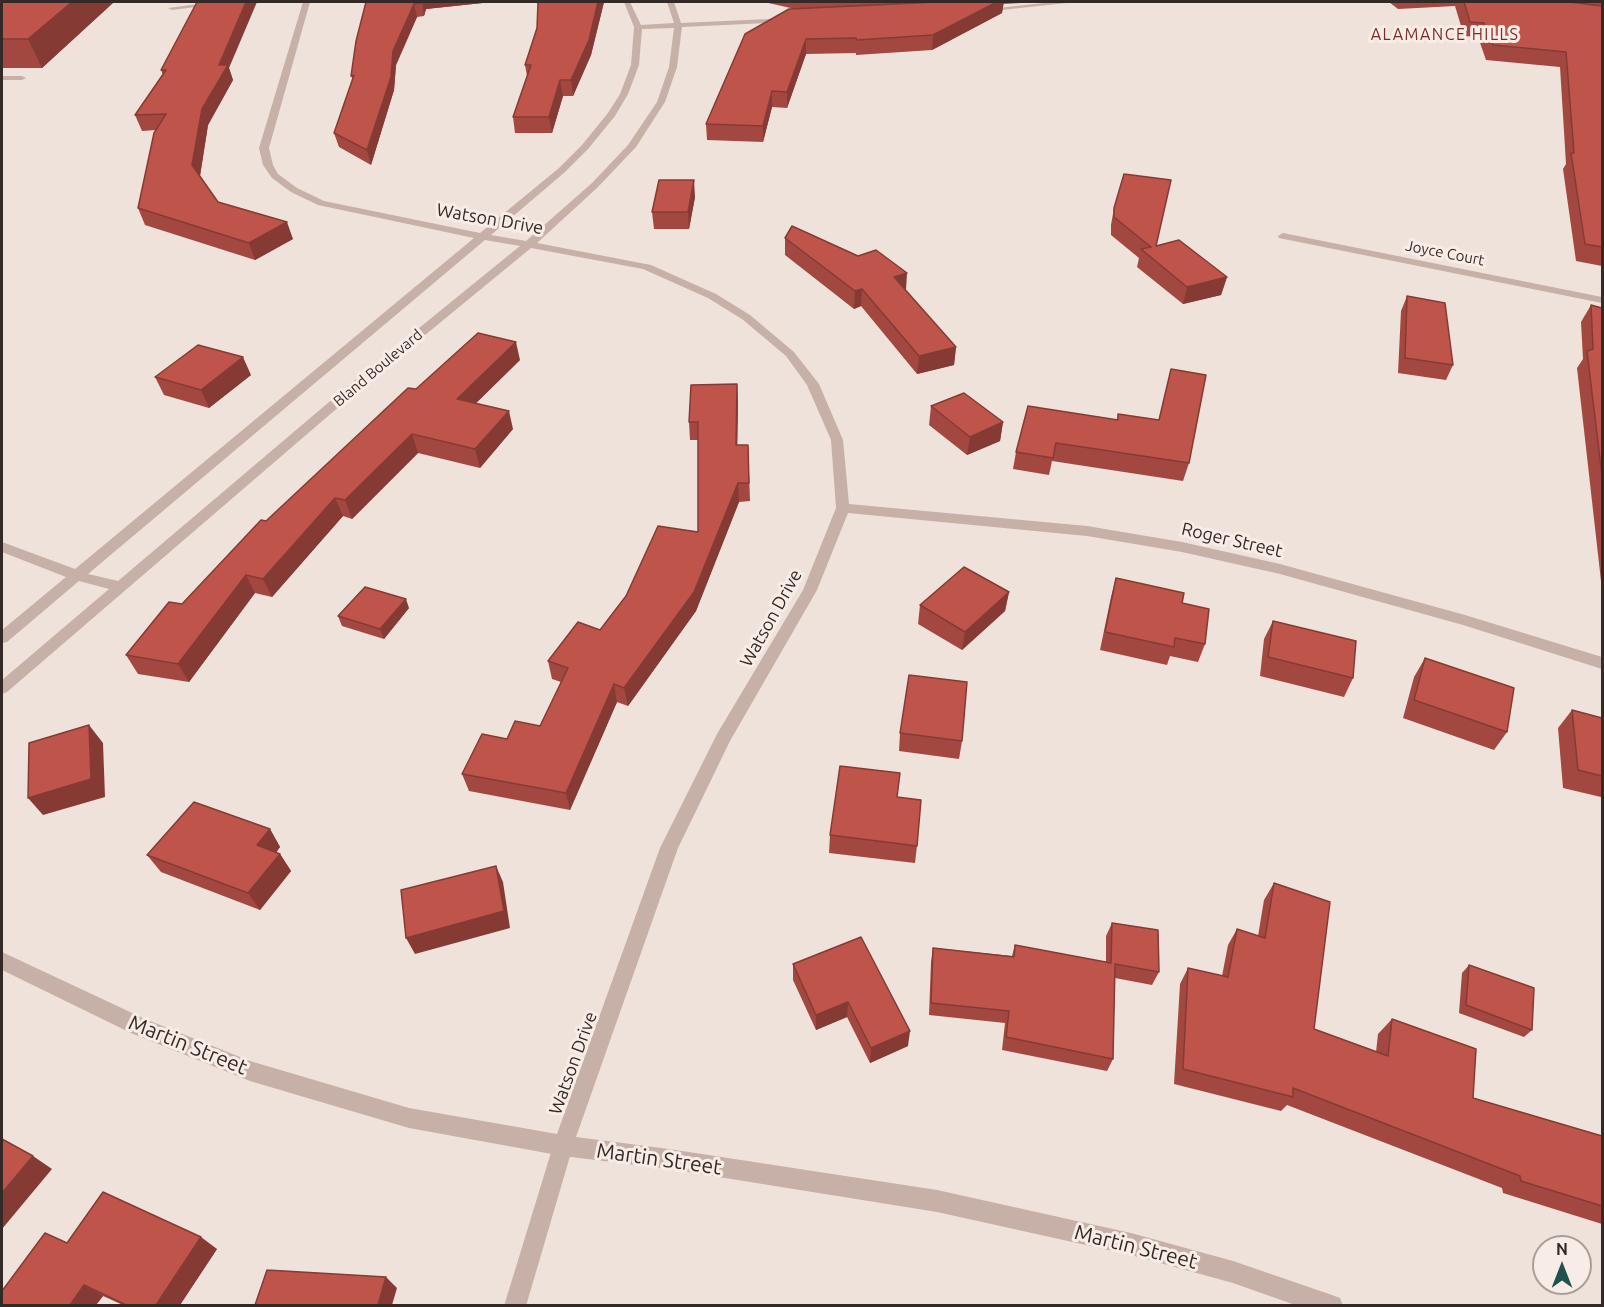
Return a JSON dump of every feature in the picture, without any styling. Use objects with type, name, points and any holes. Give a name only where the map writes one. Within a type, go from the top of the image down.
[{"type":"street","points":[[172,8],[230,2]]},
{"type":"street","name":"Watson Drive","points":[[306,2],[264,148],[268,165],[275,176],[294,190],[321,203],[647,267],[712,296],[746,317],[777,341],[813,384],[837,440],[843,508],[810,590],[723,738],[669,848],[563,1146],[514,1305]]},
{"type":"street","name":"Bland Boulevard","points":[[2,638],[480,236],[562,170],[585,147],[612,114],[624,94],[636,65],[638,27],[627,2]]},
{"type":"street","name":"Bland Boulevard","points":[[2,688],[359,383],[529,244],[595,185],[631,147],[661,102],[673,67],[678,25],[670,2]]},
{"type":"street","points":[[972,11],[1049,6],[1072,2]]},
{"type":"street","points":[[638,27],[796,19]]},
{"type":"street","points":[[2,78],[22,78]]},
{"type":"street","name":"Joyce Court","points":[[1282,236],[1602,300]]},
{"type":"street","name":"Roger Street","points":[[843,508],[1087,531],[1182,547],[1280,569],[1465,620],[1602,663]]},
{"type":"street","points":[[2,547],[78,576],[121,587]]},
{"type":"street","name":"Martin Street","points":[[2,961],[138,1026],[250,1071],[410,1118],[563,1146],[669,1159],[937,1201],[1131,1244],[1233,1272],[1332,1305]]},
{"type":"building","points":[[2,2],[72,2],[28,39],[2,39]]},
{"type":"building","points":[[197,2],[246,2],[219,65],[228,65],[202,109],[192,165],[218,202],[287,222],[249,243],[138,208],[154,133],[166,114],[135,115],[166,70],[161,70]]},
{"type":"building","points":[[366,2],[422,2],[414,4],[393,51],[391,77],[367,150],[334,133],[354,75],[351,76],[356,41]]},
{"type":"building","points":[[538,2],[598,2],[589,40],[571,80],[560,80],[549,117],[513,117],[531,65],[525,65],[537,28]]},
{"type":"building","points":[[936,2],[997,2],[933,35],[857,40],[856,38],[806,39],[787,92],[772,91],[763,126],[706,124],[745,34],[789,9]]},
{"type":"building","points":[[1464,2],[1569,2],[1602,6],[1602,247],[1585,244],[1571,153],[1574,153],[1566,52],[1493,45],[1484,23],[1470,22]]},
{"type":"building","points":[[1124,174],[1171,180],[1156,246],[1179,240],[1227,277],[1187,287],[1141,249],[1151,247],[1114,217],[1114,208]]},
{"type":"building","points":[[659,180],[694,180],[688,212],[652,212]]},
{"type":"building","points":[[792,226],[858,256],[876,250],[907,273],[894,277],[956,347],[919,356],[862,289],[855,291],[785,238]]},
{"type":"building","points":[[1407,296],[1445,303],[1453,365],[1405,358]]},
{"type":"building","points":[[1591,305],[1602,308],[1602,476],[1587,351],[1593,349]]},
{"type":"building","points":[[478,333],[516,342],[457,399],[509,411],[475,449],[412,434],[345,500],[335,498],[263,579],[246,575],[178,664],[126,655],[169,602],[182,604],[261,520],[266,521],[408,388],[416,389]]},
{"type":"building","points":[[198,345],[243,357],[201,390],[155,377]]},
{"type":"building","points":[[1171,369],[1206,375],[1189,463],[1056,443],[1053,458],[1016,452],[1028,406],[1118,420],[1118,414],[1159,420]]},
{"type":"building","points":[[737,384],[736,445],[748,445],[749,483],[738,483],[694,592],[624,688],[614,684],[566,793],[462,774],[482,734],[507,739],[515,721],[540,726],[568,668],[548,661],[578,622],[600,630],[626,596],[658,526],[698,532],[698,422],[689,422],[691,385]]},
{"type":"building","points":[[964,393],[1003,422],[970,437],[931,406]]},
{"type":"building","points":[[964,567],[1009,592],[965,632],[920,605]]},
{"type":"building","points":[[1116,578],[1184,593],[1182,603],[1209,609],[1205,644],[1175,638],[1174,647],[1105,632]]},
{"type":"building","points":[[365,587],[406,599],[380,629],[338,616]]},
{"type":"building","points":[[1273,621],[1356,641],[1353,678],[1268,657]]},
{"type":"building","points":[[1425,658],[1514,688],[1507,732],[1414,700]]},
{"type":"building","points":[[909,675],[967,682],[962,741],[900,733]]},
{"type":"building","points":[[1572,710],[1602,718],[1602,776],[1578,770]]},
{"type":"building","points":[[89,725],[91,779],[28,798],[29,743]]},
{"type":"building","points":[[840,766],[900,773],[897,797],[921,800],[917,846],[830,835]]},
{"type":"building","points":[[194,802],[270,829],[257,845],[280,854],[248,893],[147,855]]},
{"type":"building","points":[[496,866],[504,911],[406,938],[401,890]]},
{"type":"building","points":[[1274,883],[1330,902],[1314,1029],[1388,1056],[1392,1019],[1476,1049],[1473,1098],[1602,1136],[1602,1206],[1521,1181],[1520,1176],[1293,1088],[1293,1097],[1183,1069],[1188,968],[1228,977],[1237,929],[1265,938]]},
{"type":"building","points":[[1112,923],[1158,930],[1159,972],[1115,964],[1113,1059],[1006,1037],[1009,1011],[931,1003],[933,948],[1014,957],[1015,945],[1111,963]]},
{"type":"building","points":[[861,937],[910,1031],[871,1048],[848,1002],[816,1015],[793,964]]},
{"type":"building","points":[[1469,965],[1534,988],[1532,1030],[1466,1005]]},
{"type":"building","points":[[2,1139],[33,1156],[2,1193]]},
{"type":"building","points":[[103,1192],[201,1237],[156,1305],[126,1305],[84,1285],[70,1305],[2,1305],[2,1291],[45,1233],[67,1243]]},
{"type":"building","points":[[267,1270],[386,1277],[378,1305],[255,1305]]},
{"type":"district","name":"ALAMANCE HILLS","points":[[1445,35]]}]
